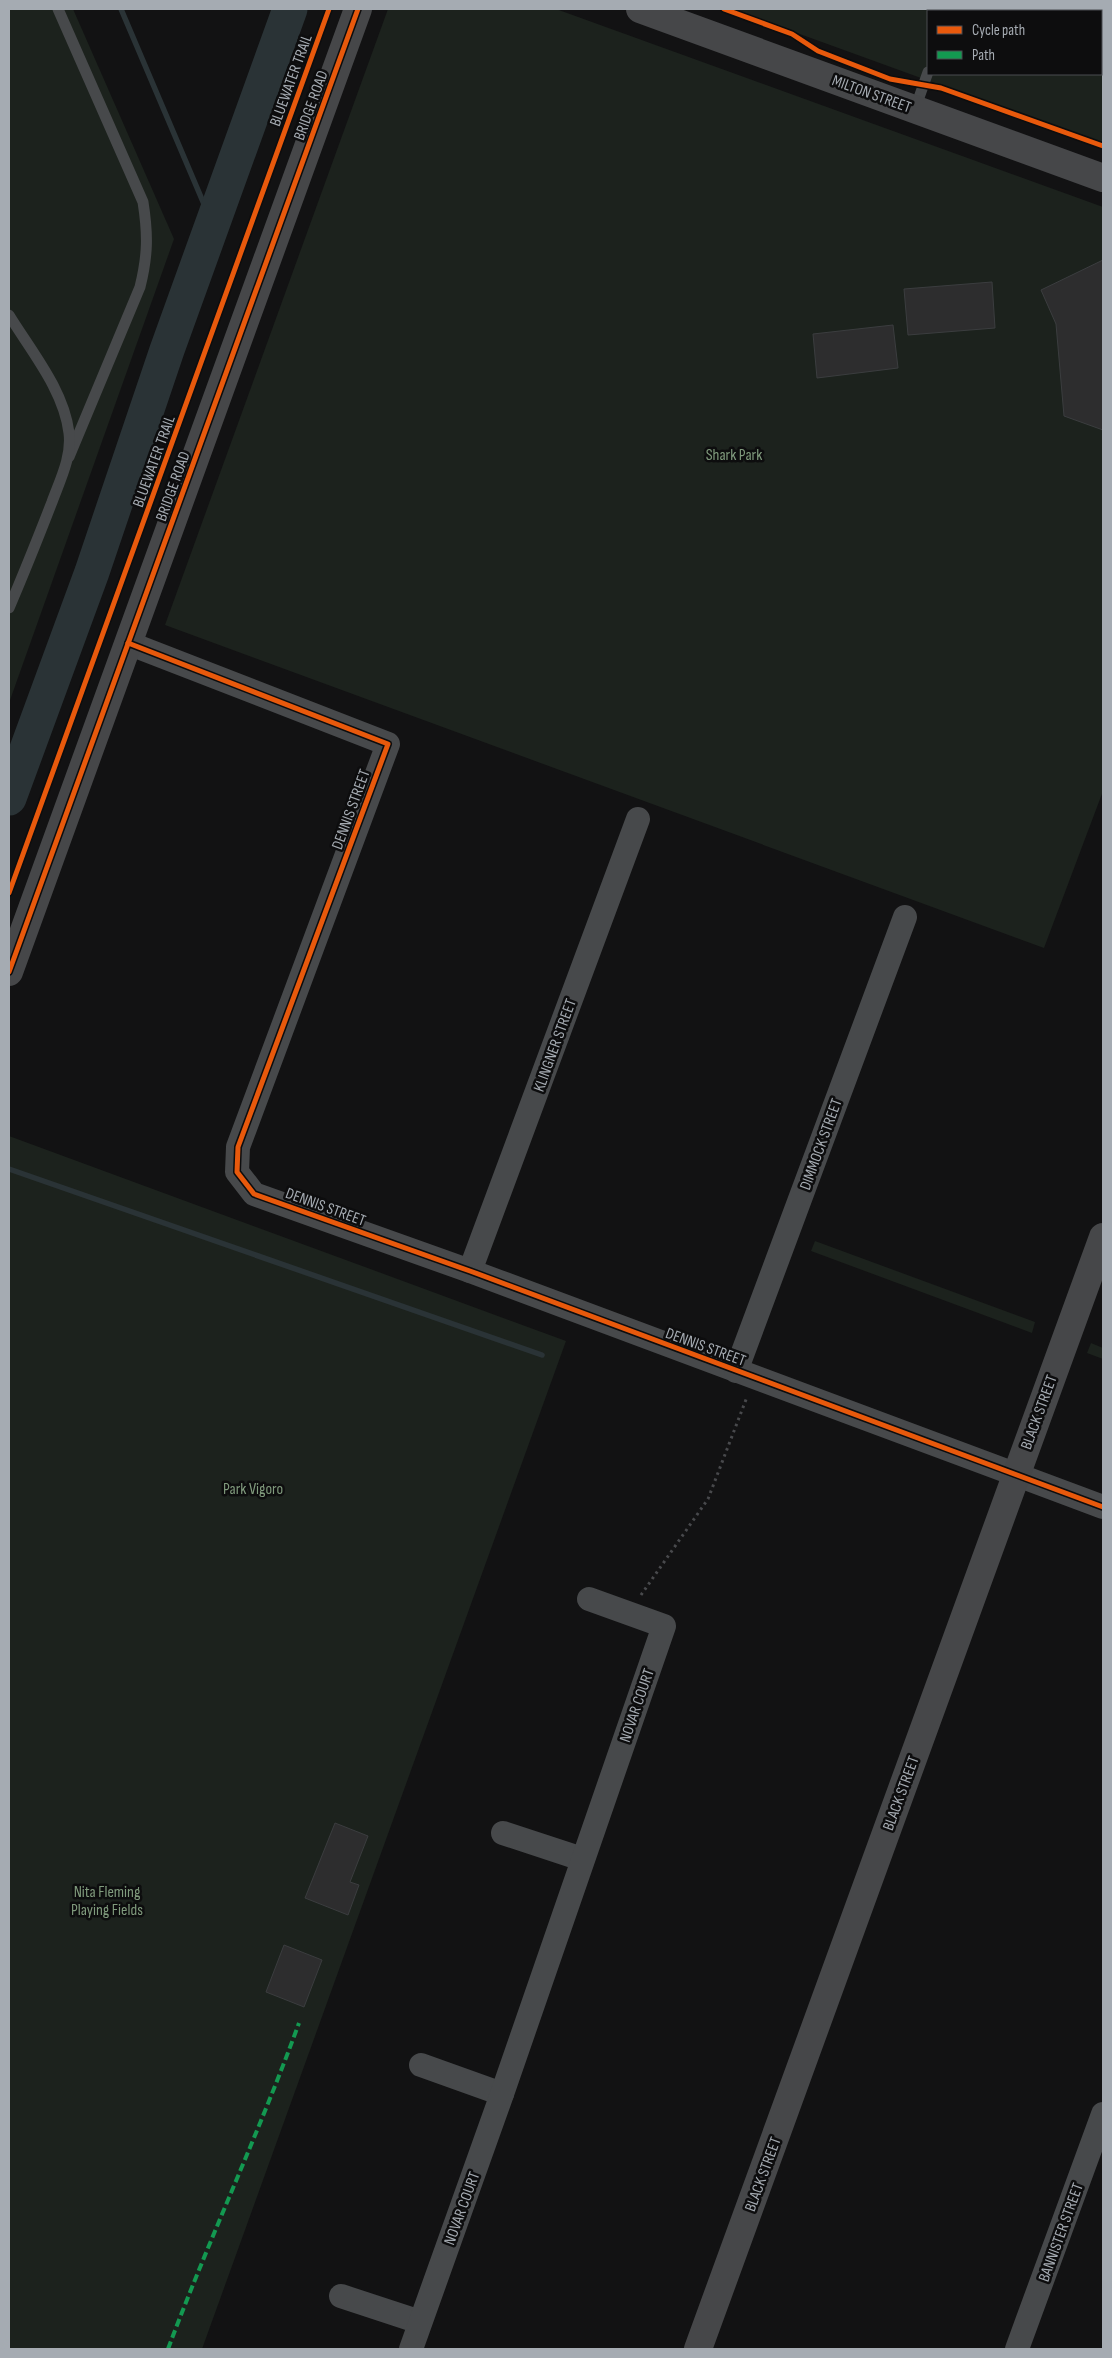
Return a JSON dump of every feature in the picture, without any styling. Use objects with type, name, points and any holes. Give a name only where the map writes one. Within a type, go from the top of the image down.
[{"type":"street","name":"BRIDGE ROAD","points":[[9,972],[358,9]]},
{"type":"street","name":"MILTON STREET","points":[[640,9],[1103,178]]},
{"type":"street","name":"DENNIS STREET","points":[[128,643],[388,744],[238,1147],[237,1172],[254,1194],[470,1271],[1015,1476],[1103,1507]]},
{"type":"street","name":"KLINGNER STREET","points":[[470,1271],[638,820]]},
{"type":"street","name":"DIMMOCK STREET","points":[[745,1374],[905,917]]},
{"type":"street","name":"BLACK STREET","points":[[698,2349],[1103,1238]]},
{"type":"street","name":"NOVAR COURT","points":[[411,2349],[502,2094],[664,1626],[589,1599]]},
{"type":"street","points":[[502,1832],[582,1859]]},
{"type":"street","points":[[421,2065],[502,2094]]},
{"type":"street","name":"BANNISTER STREET","points":[[1017,2349],[1103,2114]]},
{"type":"street","points":[[342,2296],[420,2322]]},
{"type":"lane","points":[[9,608],[37,542],[69,457],[140,287],[147,259],[148,232],[143,202],[58,9]]},
{"type":"lane","points":[[915,109],[927,75]]},
{"type":"lane","points":[[9,315],[47,375],[62,406],[69,433],[69,457]]},
{"type":"path","points":[[628,1613],[708,1499],[745,1374]]},
{"type":"green space","points":[[9,9],[73,9],[174,239],[9,703]]},
{"type":"green space","name":"Shark Park","points":[[388,9],[556,9],[1103,207],[1103,791],[1044,948],[165,625]]},
{"type":"green space","points":[[731,9],[1103,9],[1103,144]]},
{"type":"green space","name":"Park Vigoro","points":[[9,1136],[566,1341],[202,2349],[9,2349]]},
{"type":"green space","points":[[815,1241],[1035,1322],[1032,1333],[811,1251]]},
{"type":"green space","points":[[1091,1343],[1103,1348],[1103,1359],[1087,1353]]},
{"type":"building","points":[[1103,260],[1103,430],[1064,416],[1056,324],[1041,290]]},
{"type":"building","points":[[992,282],[995,328],[908,335],[904,289]]},
{"type":"building","points":[[893,325],[898,368],[817,378],[813,334]]},
{"type":"building","points":[[335,1823],[368,1836],[350,1882],[359,1885],[348,1915],[305,1898]]},
{"type":"building","points":[[284,1945],[322,1960],[304,2007],[266,1992]]},
{"type":"waterway","points":[[121,9],[212,223]]},
{"type":"waterway","points":[[9,798],[92,572],[167,350],[290,9]]},
{"type":"waterway","points":[[9,1169],[542,1355]]},
{"type":"marked path","points":[[168,2349],[299,2023]]},
{"type":"cycle path","name":"BLUEWATER TRAIL","points":[[9,893],[329,9]]},
{"type":"cycle path","points":[[9,972],[358,9]]},
{"type":"cycle path","points":[[724,9],[792,34],[818,51],[890,79],[941,88],[1103,146]]},
{"type":"cycle path","points":[[128,643],[388,744],[238,1147],[237,1172],[254,1194],[470,1271],[1103,1507]]},
{"type":"park label","name":"Nita Fleming Playing Fields","points":[[107,1900]]}]
